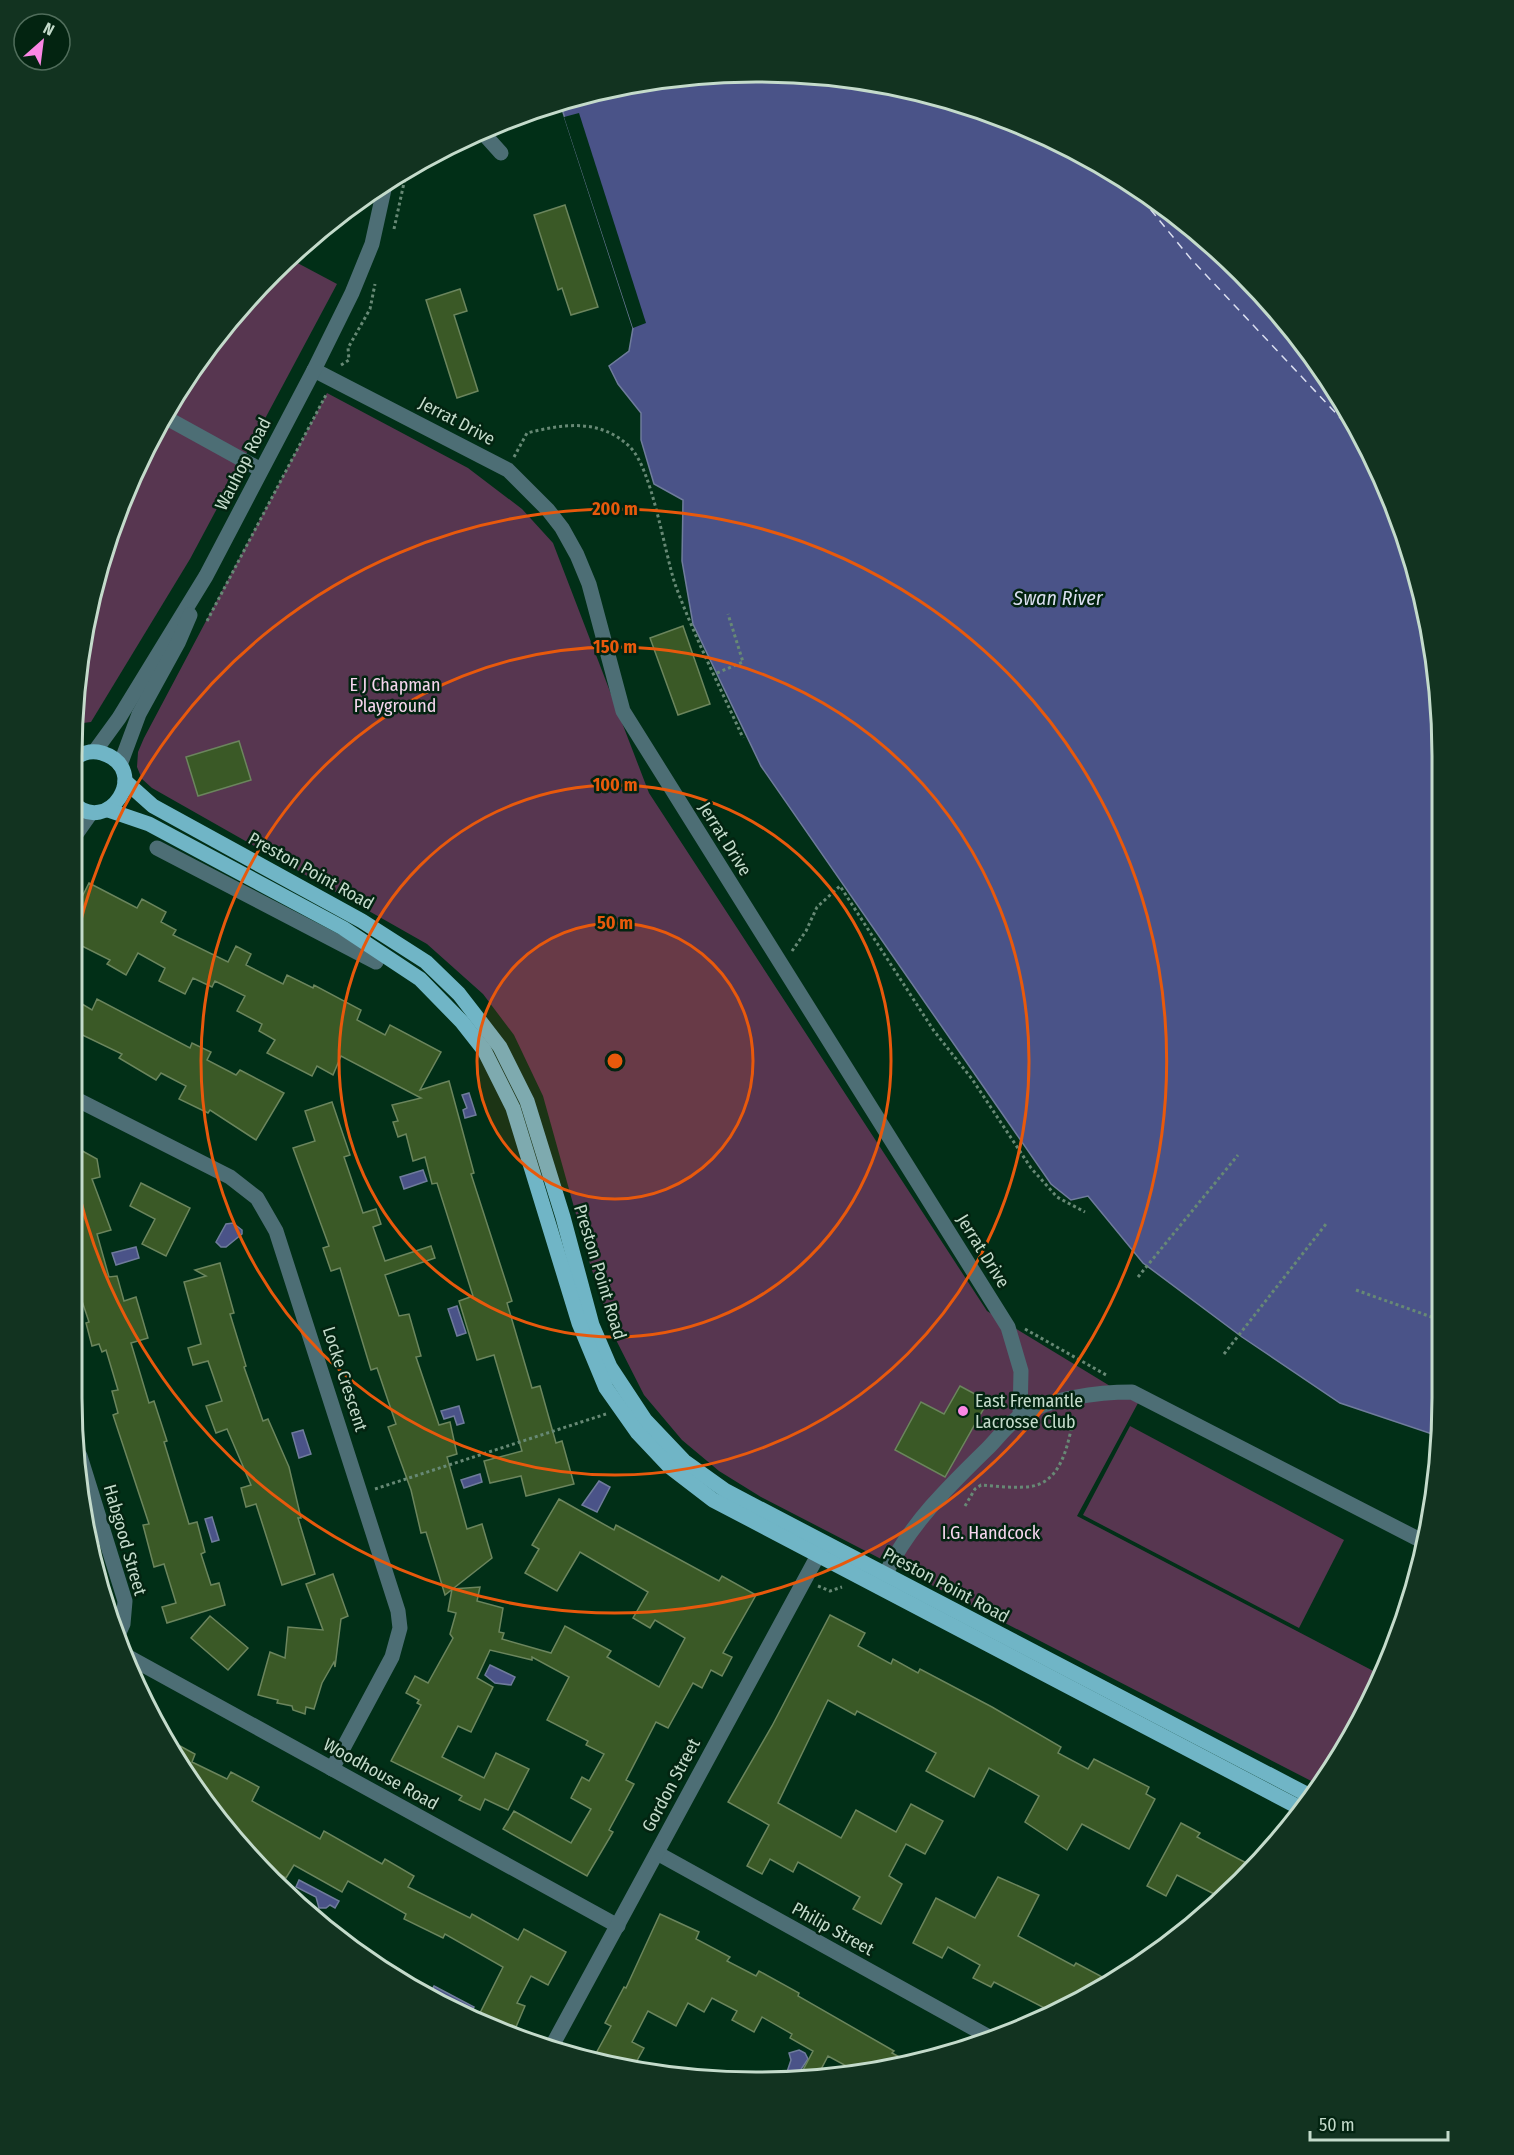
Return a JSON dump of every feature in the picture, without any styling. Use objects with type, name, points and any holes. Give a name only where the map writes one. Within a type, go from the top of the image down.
[{"type":"main road","points":[[82,756],[95,751],[111,756],[120,765],[125,781],[119,801],[108,810],[91,813],[82,808]]},
{"type":"main road","name":"Preston Point Road","points":[[125,781],[153,806],[362,921],[426,962],[459,994],[500,1047],[526,1101],[563,1217],[592,1325],[621,1386],[645,1420],[684,1461],[726,1491],[821,1549],[1295,1805]]},
{"type":"main road","name":"Preston Point Road","points":[[108,810],[149,824],[343,928],[420,979],[439,995],[484,1050],[513,1108],[579,1323],[606,1388],[638,1432],[670,1467],[713,1500],[821,1549],[886,1574],[1030,1652],[1304,1793]]},
{"type":"street","points":[[488,139],[501,153]]},
{"type":"street","name":"Wauhop Road","points":[[95,751],[119,718],[206,576],[314,370],[352,294],[372,244],[383,196]]},
{"type":"street","name":"Jerrat Drive","points":[[314,370],[508,470],[548,510],[578,555],[589,584],[623,711],[1008,1327],[1021,1371],[1020,1416]]},
{"type":"street","points":[[172,421],[261,470]]},
{"type":"street","name":"Wauhop Road","points":[[120,765],[139,714],[178,643],[206,576]]},
{"type":"street","points":[[82,826],[91,813]]},
{"type":"street","points":[[157,848],[376,962]]},
{"type":"street","points":[[232,887],[240,873]]},
{"type":"street","name":"Locke Crescent","points":[[82,1102],[230,1177],[257,1198],[267,1211],[276,1231],[362,1494],[398,1611],[400,1628],[392,1657],[332,1769]]},
{"type":"street","points":[[886,1574],[897,1551],[939,1496],[1020,1416],[1064,1401],[1105,1392],[1132,1392],[1417,1538]]},
{"type":"street","name":"Habgood Street","points":[[87,1480],[125,1601],[122,1626]]},
{"type":"street","name":"Gordon Street","points":[[554,2041],[821,1549]]},
{"type":"street","name":"Woodhouse Road","points":[[136,1661],[618,1926]]},
{"type":"street","name":"Philip Street","points":[[657,1853],[983,2034]]},
{"type":"path","points":[[207,622],[329,389]]},
{"type":"path","points":[[508,470],[527,433],[559,425],[579,423],[610,434],[630,447],[644,467],[676,584],[743,738]]},
{"type":"path","points":[[717,673],[743,662],[728,614]]},
{"type":"path","points":[[780,963],[799,943],[817,907],[840,886],[934,1031],[972,1079],[1031,1168],[1057,1197],[1085,1212]]},
{"type":"path","points":[[1138,1277],[1238,1155]]},
{"type":"path","points":[[1224,1354],[1326,1224]]},
{"type":"path","points":[[1356,1290],[1432,1317]]},
{"type":"path","points":[[1017,1323],[1132,1392]]},
{"type":"path","points":[[965,1506],[975,1489],[981,1485],[1026,1487],[1038,1485],[1051,1476],[1063,1458],[1074,1415],[1064,1401]]},
{"type":"path","points":[[362,1494],[609,1413],[618,1406]]},
{"type":"green space","points":[[298,263],[337,284],[190,559],[91,722],[84,723],[88,669],[95,625],[118,540],[152,459],[196,382],[222,346],[250,312]]},
{"type":"green space","name":"E J Chapman Playground","points":[[327,393],[468,468],[522,509],[553,543],[649,793],[987,1311],[1138,1403],[1077,1516],[1373,1671],[1341,1735],[1312,1781],[761,1497],[719,1471],[682,1440],[644,1395],[613,1334],[589,1261],[543,1096],[514,1035],[483,994],[427,944],[152,788],[142,779],[137,767],[138,752]]},
{"type":"green space","points":[[1130,1426],[1344,1540],[1299,1628],[1083,1515]]},
{"type":"water","name":"Swan River","points":[[757,82],[801,84],[889,95],[932,105],[1015,134],[1094,173],[1132,196],[1202,250],[1264,312],[1318,382],[1362,459],[1396,540],[1419,625],[1426,669],[1432,757],[1430,1433],[1340,1403],[1242,1337],[1143,1263],[1088,1196],[1071,1200],[1051,1184],[761,766],[693,624],[682,561],[683,500],[654,484],[641,440],[641,413],[618,384],[609,366],[629,351],[633,328],[563,111],[625,95],[669,88]]},
{"type":"water","points":[[469,1093],[476,1115],[465,1118],[463,1110],[467,1108],[462,1095]]},
{"type":"water","points":[[423,1170],[427,1181],[404,1189],[400,1177]]},
{"type":"water","points":[[233,1223],[242,1230],[242,1234],[226,1247],[221,1247],[216,1242],[226,1224]]},
{"type":"water","points":[[136,1247],[139,1258],[116,1265],[112,1253]]},
{"type":"water","points":[[457,1306],[466,1333],[457,1336],[448,1309]]},
{"type":"water","points":[[459,1406],[464,1423],[457,1425],[454,1416],[444,1419],[441,1411]]},
{"type":"water","points":[[303,1430],[311,1454],[299,1458],[292,1433]]},
{"type":"water","points":[[480,1474],[482,1482],[464,1488],[461,1480]]},
{"type":"water","points":[[599,1481],[610,1487],[597,1512],[582,1505]]},
{"type":"water","points":[[212,1517],[219,1540],[212,1542],[205,1519]]},
{"type":"water","points":[[490,1665],[515,1677],[511,1685],[495,1683],[485,1675]]},
{"type":"water","points":[[299,1880],[339,1901],[335,1908],[330,1905],[326,1908],[319,1908],[316,1897],[296,1887]]},
{"type":"water","points":[[434,1986],[474,2007],[473,2009],[433,1989]]},
{"type":"water","points":[[799,2050],[805,2053],[808,2059],[800,2071],[787,2071],[791,2060],[789,2053]]},
{"type":"pier","points":[[579,113],[646,323],[633,328],[564,117]]},
{"type":"building","points":[[565,205],[598,307],[571,315],[562,288],[558,290],[534,215]]},
{"type":"building","points":[[460,289],[467,311],[454,315],[478,391],[457,398],[426,300]]},
{"type":"building","points":[[683,626],[710,704],[678,715],[650,638]]},
{"type":"building","points":[[239,741],[251,780],[198,796],[186,757]]},
{"type":"building","points":[[89,883],[137,908],[142,899],[166,912],[161,922],[176,930],[173,935],[228,962],[236,946],[251,954],[246,965],[283,984],[287,975],[313,988],[314,985],[361,1010],[357,1020],[385,1035],[390,1025],[441,1052],[420,1090],[449,1081],[474,1173],[471,1174],[512,1301],[507,1303],[532,1388],[540,1386],[556,1443],[562,1441],[574,1484],[526,1496],[521,1476],[490,1483],[484,1461],[522,1451],[494,1355],[477,1360],[459,1301],[473,1296],[437,1183],[432,1184],[425,1157],[413,1161],[406,1134],[398,1137],[393,1122],[398,1121],[392,1105],[421,1098],[341,1056],[333,1075],[317,1066],[312,1076],[267,1053],[275,1040],[259,1031],[262,1024],[237,1011],[245,996],[215,981],[212,987],[193,978],[185,994],[159,981],[165,968],[138,953],[126,975],[107,964],[110,960],[82,946],[82,897]]},
{"type":"building","points":[[97,999],[190,1048],[192,1043],[211,1052],[207,1060],[236,1075],[240,1070],[284,1093],[256,1140],[210,1110],[208,1113],[179,1099],[186,1086],[161,1073],[156,1080],[119,1058],[122,1054],[82,1035],[82,1004],[92,1010]]},
{"type":"building","points":[[332,1102],[350,1155],[344,1157],[363,1213],[376,1209],[381,1224],[373,1227],[385,1261],[431,1246],[435,1258],[385,1275],[399,1316],[409,1314],[421,1356],[416,1357],[439,1425],[450,1422],[457,1454],[447,1457],[467,1529],[482,1524],[492,1558],[445,1595],[426,1532],[421,1533],[411,1490],[388,1427],[396,1424],[377,1368],[371,1370],[340,1268],[331,1271],[323,1248],[329,1246],[293,1148],[315,1141],[305,1111]]},
{"type":"building","points":[[82,1151],[97,1159],[100,1177],[92,1179],[111,1230],[97,1234],[109,1277],[117,1276],[124,1301],[136,1297],[148,1338],[131,1343],[149,1403],[154,1401],[167,1441],[164,1442],[189,1524],[197,1522],[205,1552],[201,1554],[211,1585],[219,1583],[225,1605],[167,1623],[162,1607],[176,1603],[164,1564],[154,1567],[143,1525],[149,1524],[113,1415],[118,1413],[112,1391],[118,1390],[106,1350],[102,1352],[99,1344],[92,1346],[86,1323],[89,1322],[82,1301]]},
{"type":"building","points":[[141,1183],[190,1208],[166,1256],[142,1244],[155,1219],[130,1206]]},
{"type":"building","points":[[220,1263],[234,1313],[230,1314],[246,1366],[244,1367],[263,1421],[268,1419],[289,1467],[301,1518],[298,1518],[315,1574],[282,1585],[256,1504],[246,1507],[241,1488],[251,1485],[227,1429],[216,1433],[206,1406],[222,1401],[208,1361],[193,1365],[188,1348],[201,1344],[184,1282],[206,1276],[195,1270]]},
{"type":"building","points":[[960,1386],[988,1401],[945,1477],[895,1450],[921,1402],[944,1414]]},
{"type":"building","points":[[559,1499],[614,1530],[616,1525],[719,1581],[722,1576],[756,1595],[723,1653],[732,1657],[722,1676],[711,1670],[702,1688],[693,1683],[668,1728],[656,1722],[626,1780],[634,1784],[609,1830],[613,1832],[587,1876],[503,1829],[514,1811],[571,1843],[591,1809],[571,1798],[582,1777],[589,1781],[604,1754],[586,1745],[588,1741],[547,1720],[569,1677],[532,1657],[532,1660],[490,1650],[477,1678],[493,1687],[471,1732],[458,1726],[442,1757],[484,1778],[496,1753],[529,1769],[508,1810],[485,1799],[480,1810],[459,1800],[462,1796],[391,1761],[421,1705],[417,1703],[419,1700],[406,1693],[415,1676],[428,1683],[453,1638],[450,1634],[456,1613],[448,1611],[452,1589],[480,1587],[477,1601],[503,1608],[499,1632],[504,1633],[502,1639],[551,1653],[565,1626],[611,1651],[607,1657],[659,1687],[685,1638],[655,1620],[650,1628],[633,1618],[648,1592],[580,1552],[557,1591],[525,1573],[539,1549],[532,1545]]},
{"type":"building","points":[[333,1574],[348,1616],[341,1619],[335,1667],[334,1662],[322,1683],[314,1709],[306,1707],[305,1714],[293,1710],[292,1706],[277,1703],[278,1700],[258,1695],[270,1652],[285,1658],[288,1627],[323,1630],[306,1584]]},
{"type":"building","points":[[830,1615],[865,1633],[858,1646],[891,1664],[893,1659],[918,1673],[920,1669],[992,1707],[1061,1747],[1058,1753],[1088,1769],[1094,1759],[1149,1787],[1146,1794],[1155,1799],[1129,1849],[1082,1824],[1067,1850],[1025,1822],[1039,1796],[989,1768],[974,1797],[926,1771],[936,1753],[857,1711],[855,1715],[828,1700],[778,1803],[841,1838],[856,1810],[896,1832],[911,1804],[943,1821],[925,1854],[906,1844],[889,1876],[902,1884],[881,1924],[853,1909],[860,1897],[798,1862],[793,1872],[770,1859],[762,1874],[747,1866],[769,1825],[728,1802],[772,1726]]},
{"type":"building","points":[[210,1616],[248,1648],[228,1670],[191,1638]]},
{"type":"building","points":[[180,1746],[195,1754],[192,1762],[227,1779],[231,1772],[259,1787],[252,1801],[320,1839],[324,1831],[382,1864],[385,1859],[414,1876],[408,1887],[470,1918],[472,1914],[518,1940],[524,1929],[566,1952],[548,1985],[531,1976],[517,2003],[525,2006],[516,2027],[480,2013],[503,1967],[445,1934],[443,1938],[404,1919],[406,1914],[348,1881],[342,1892],[294,1865],[286,1878],[279,1874],[222,1809]]},
{"type":"building","points":[[1181,1823],[1200,1833],[1197,1837],[1246,1863],[1214,1894],[1177,1875],[1166,1896],[1147,1886]]},
{"type":"building","points":[[998,1877],[1039,1895],[1018,1936],[1074,1966],[1076,1963],[1102,1977],[1044,2008],[994,1982],[991,1987],[973,1978],[980,1965],[948,1947],[942,1958],[913,1943],[936,1898],[975,1918]]},
{"type":"building","points":[[660,1914],[699,1932],[696,1939],[730,1957],[727,1961],[756,1976],[759,1971],[799,1993],[798,1996],[894,2051],[892,2053],[900,2057],[847,2067],[828,2056],[821,2069],[803,2071],[813,2051],[790,2038],[792,2034],[762,2017],[754,2032],[732,2020],[737,2011],[712,1998],[704,2012],[688,2003],[676,2026],[648,2011],[632,2042],[644,2048],[636,2062],[596,2053],[611,2026],[605,2023],[624,1987],[626,1988]]},
{"type":"ferry route","points":[[1150,209],[1191,259],[1339,416]]},
{"type":"place","name":"East Fremantle Lacrosse Club","points":[[963,1411]]},
{"type":"park label","name":"I.G. Handcock","points":[[991,1533]]}]
